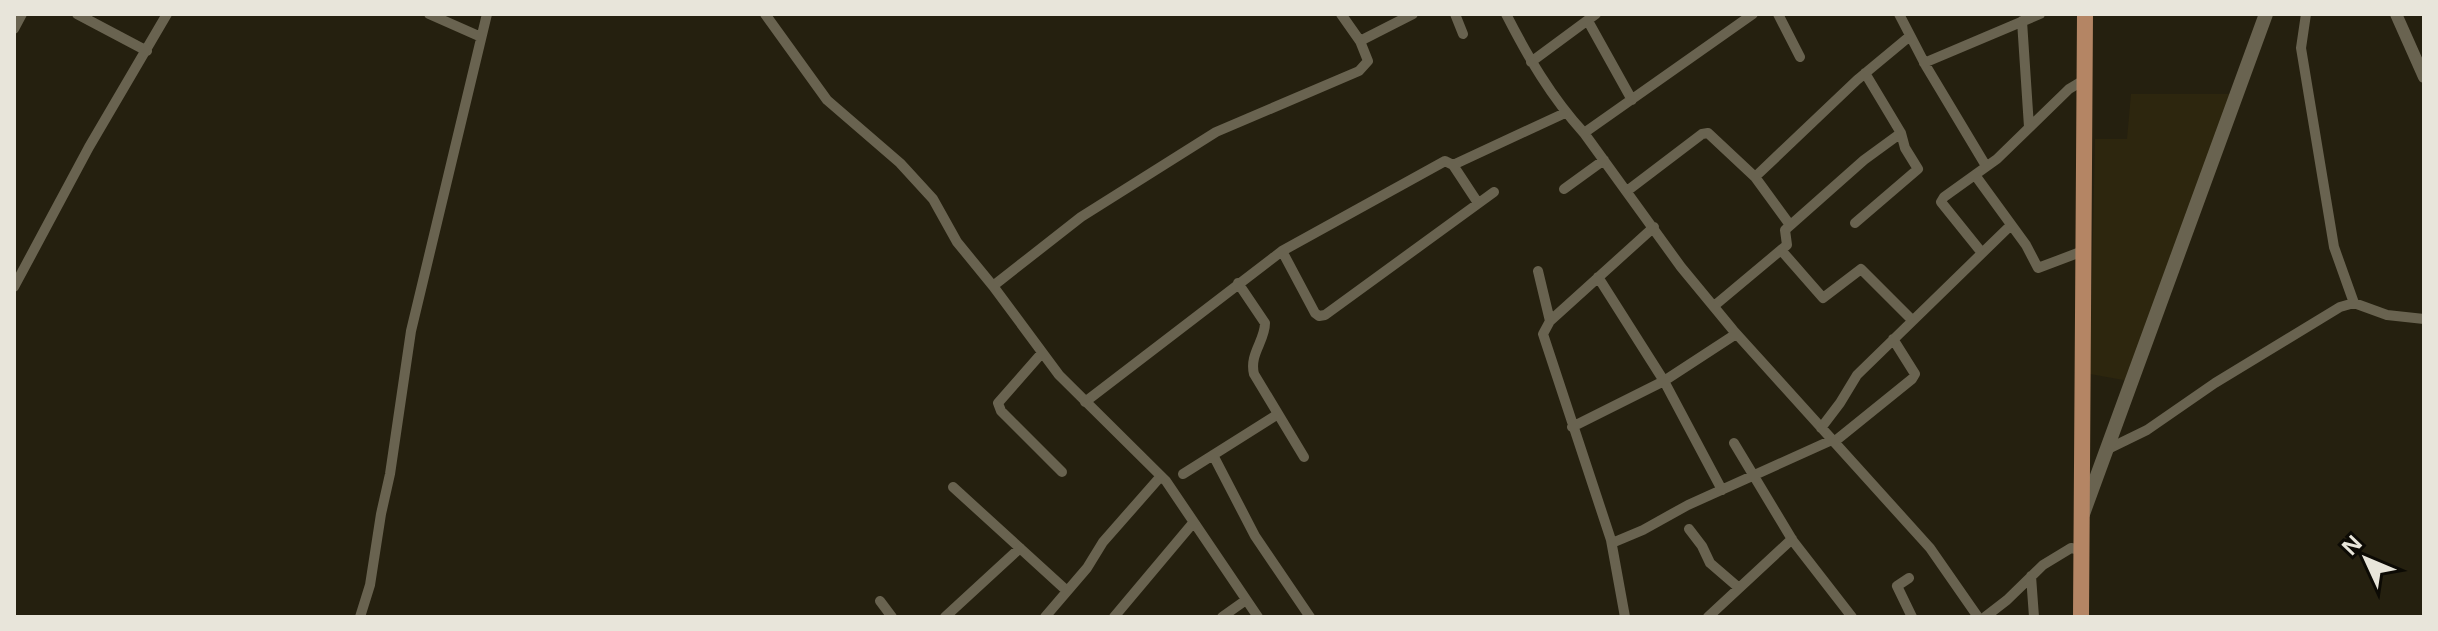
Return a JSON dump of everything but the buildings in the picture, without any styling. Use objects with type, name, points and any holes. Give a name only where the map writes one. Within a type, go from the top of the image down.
[{"type":"main road","points":[[2081,617],[2085,14]]},
{"type":"main road","points":[[2081,518],[2266,14]]},
{"type":"street","points":[[14,29],[22,14]]},
{"type":"street","points":[[77,14],[147,51]]},
{"type":"street","points":[[14,287],[89,147],[167,14]]},
{"type":"street","points":[[429,14],[481,37]]},
{"type":"street","points":[[360,617],[370,585],[390,474],[411,331],[487,14]]},
{"type":"street","points":[[765,14],[827,100],[920,183],[941,210],[957,242],[1041,354],[1161,476],[1258,617]]},
{"type":"street","points":[[993,286],[1081,217],[1216,132],[1359,71],[1368,61],[1360,41],[1341,14]]},
{"type":"street","points":[[1360,41],[1413,14]]},
{"type":"street","points":[[1455,14],[1463,34]]},
{"type":"street","points":[[1506,14],[1531,62],[1565,113],[1584,133],[1714,306],[1930,548],[1978,617]]},
{"type":"street","points":[[1584,133],[1753,14]]},
{"type":"street","points":[[1778,14],[1800,57]]},
{"type":"street","points":[[1899,14],[1924,63],[1986,166]]},
{"type":"street","points":[[1924,63],[2040,14]]},
{"type":"street","points":[[2306,14],[2301,48],[2326,201],[2334,247],[2354,303]]},
{"type":"street","points":[[2396,14],[2424,77]]},
{"type":"street","points":[[1531,62],[1592,18],[1632,100]]},
{"type":"street","points":[[2022,21],[2029,127]]},
{"type":"street","points":[[1755,177],[1865,73],[1910,36]]},
{"type":"street","points":[[1855,223],[1918,169],[1905,148],[1901,133],[1865,73]]},
{"type":"street","points":[[1982,253],[1941,202],[1986,166],[2069,89],[2084,80]]},
{"type":"street","points":[[1453,165],[1565,113]]},
{"type":"street","points":[[1627,191],[1702,134],[1708,133],[1755,177],[1790,225]]},
{"type":"street","points":[[1714,306],[1787,245],[1783,233],[1790,225],[1864,160],[1901,133]]},
{"type":"street","points":[[1564,189],[1604,160]]},
{"type":"street","points":[[1085,402],[1282,251],[1445,161],[1453,165],[1478,203]]},
{"type":"street","points":[[1975,175],[2038,268],[2083,251]]},
{"type":"street","points":[[1282,251],[1315,313],[1325,315],[1494,192]]},
{"type":"street","points":[[1821,428],[1857,375],[2011,225]]},
{"type":"street","points":[[1625,617],[1612,543],[1543,334],[1550,321],[1654,227]]},
{"type":"street","points":[[1781,250],[1823,298],[1861,269],[1912,320]]},
{"type":"street","points":[[1538,271],[1550,321]]},
{"type":"street","points":[[1598,277],[1664,381],[1722,490]]},
{"type":"street","points":[[1238,283],[1266,327],[1252,366],[1254,374],[1304,457]]},
{"type":"street","points":[[2108,449],[2147,430],[2215,383],[2340,307],[2354,303],[2387,315],[2424,319]]},
{"type":"street","points":[[1572,427],[1664,381],[1736,334]]},
{"type":"street","points":[[1612,543],[1833,441],[1915,374],[1893,339]]},
{"type":"street","points":[[1041,354],[998,403],[1001,411],[1062,472]]},
{"type":"street","points":[[1183,474],[1278,414]]},
{"type":"street","points":[[1734,443],[1811,568],[1852,617]]},
{"type":"street","points":[[1213,455],[1255,536],[1310,617]]},
{"type":"street","points":[[1045,617],[1087,568],[1103,542],[1161,476]]},
{"type":"street","points":[[953,487],[1067,591]]},
{"type":"street","points":[[1114,617],[1193,523]]},
{"type":"street","points":[[1689,529],[1710,563],[1739,588]]},
{"type":"street","points":[[1708,617],[1792,539]]},
{"type":"street","points":[[945,617],[1020,548]]},
{"type":"street","points":[[1985,617],[2043,565],[2071,548],[2081,550]]},
{"type":"street","points":[[2031,576],[2034,617]]},
{"type":"street","points":[[1909,578],[1897,586],[1912,617]]},
{"type":"street","points":[[1222,617],[1246,600]]},
{"type":"street","points":[[880,601],[892,617]]},
{"type":"shaded area","points":[[2131,94],[2231,94],[2129,381],[2090,374],[2095,139],[2127,139]]}]
